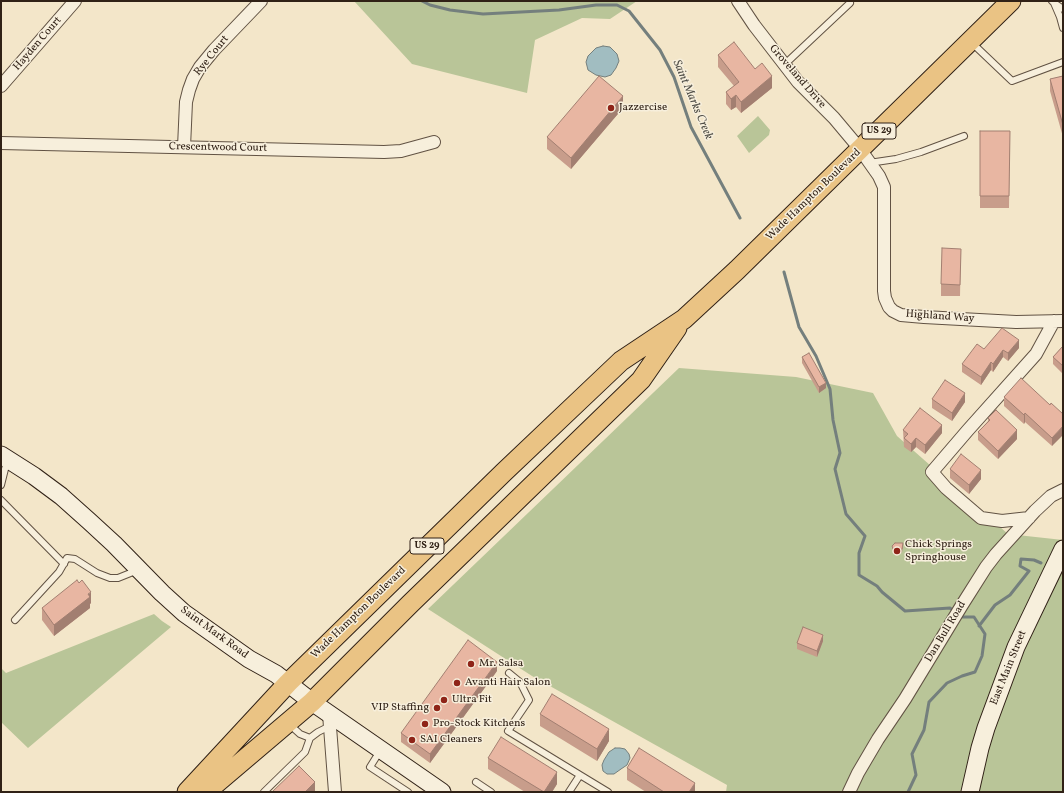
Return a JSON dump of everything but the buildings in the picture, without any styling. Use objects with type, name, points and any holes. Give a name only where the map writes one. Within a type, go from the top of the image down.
[{"type":"main road","name":"Wade Hampton Boulevard","points":[[187,792],[288,683],[504,472],[621,360],[684,319],[742,265],[865,156],[970,41],[1011,1]]},
{"type":"main road","name":"Wade Hampton Boulevard","points":[[207,792],[312,702],[525,491],[641,380],[684,319]]},
{"type":"main road","points":[[504,472],[525,491]]},
{"type":"street","name":"Hayden Court","points":[[1,86],[75,1]]},
{"type":"street","name":"Rye Court","points":[[184,147],[186,102],[193,79],[214,50],[261,1]]},
{"type":"street","name":"Groveland Drive","points":[[738,1],[754,25],[798,82],[834,118],[865,156]]},
{"type":"street","name":"Crescentwood Court","points":[[1,143],[384,152],[401,151],[434,142]]},
{"type":"street","name":"Highland Way","points":[[865,156],[879,176],[884,187],[884,298],[886,303],[893,311],[901,315],[924,317],[1016,322],[1059,321]]},
{"type":"street","points":[[1029,518],[1002,521],[981,518],[946,488],[932,472],[1036,354],[1059,321]]},
{"type":"street","name":"Saint Mark Road","points":[[4,457],[34,476],[61,496],[184,613],[249,659],[276,674],[312,702],[330,720],[381,750],[442,792]]},
{"type":"street","name":"Dan Bull Road","points":[[849,792],[858,773],[878,739],[905,699],[986,567],[996,554],[1051,496],[1063,490]]},
{"type":"street","name":"East Main Street","points":[[970,792],[986,728],[1016,647],[1063,549]]},
{"type":"street","points":[[330,720],[335,792]]},
{"type":"lane","points":[[1053,2],[1063,9]]},
{"type":"lane","points":[[1053,2],[1063,28]]},
{"type":"lane","points":[[784,64],[850,3]]},
{"type":"lane","points":[[970,41],[1012,81],[1063,62]]},
{"type":"lane","points":[[865,156],[896,158],[964,136]]},
{"type":"lane","points":[[1,485],[4,457]]},
{"type":"lane","points":[[1,500],[64,564]]},
{"type":"lane","points":[[15,620],[59,572],[67,558],[75,560],[110,578],[118,578],[139,570]]},
{"type":"lane","points":[[509,673],[520,682],[529,700],[508,730],[608,792]]},
{"type":"lane","points":[[264,792],[305,752],[310,738],[330,720]]},
{"type":"lane","points":[[288,723],[300,734],[310,738]]},
{"type":"lane","points":[[381,750],[370,767],[408,792]]},
{"type":"lane","points":[[569,792],[580,775]]},
{"type":"lane","points":[[476,782],[491,792]]},
{"type":"green space","points":[[354,1],[637,1],[610,19],[582,18],[535,40],[527,93],[412,64]]},
{"type":"green space","points":[[758,116],[770,130],[769,135],[749,153],[737,136]]},
{"type":"green space","points":[[679,368],[796,377],[873,393],[897,436],[1008,534],[1063,540],[1063,792],[726,792],[727,785],[532,676],[428,609]]},
{"type":"green space","points":[[154,614],[171,627],[28,748],[1,722],[1,668],[6,673]]},
{"type":"water","points":[[603,46],[610,47],[617,54],[619,61],[611,75],[605,77],[596,75],[588,70],[586,62],[588,56],[596,48]]},
{"type":"water","points":[[615,748],[625,749],[630,758],[627,765],[614,774],[607,774],[603,771],[602,765],[609,752]]},
{"type":"waterway","name":"Saint Marks Creek","points":[[422,1],[430,5],[450,10],[483,14],[559,10],[596,5],[617,5],[629,11],[660,50],[674,77],[691,127],[740,218]]},
{"type":"waterway","name":"Saint Marks Creek","points":[[784,272],[799,327],[816,356],[830,389],[833,420],[840,453],[835,469],[846,514],[865,536],[859,553],[859,575],[877,586],[905,611],[950,608],[955,612]]},
{"type":"waterway","points":[[979,626],[995,605],[1010,595],[1029,571],[1020,566],[1021,559],[1034,560],[1041,563]]},
{"type":"waterway","name":"Saint Marks Creek","points":[[908,792],[916,775],[912,754],[924,730],[929,702],[947,683],[975,672],[982,656],[985,634],[974,617],[963,617],[960,615]]},
{"type":"place","name":"Jazzercise","points":[[611,108]]},
{"type":"place","name":"Chick Springs Springhouse","points":[[897,551]]},
{"type":"place","name":"Mr. Salsa","points":[[471,664]]},
{"type":"place","name":"Avanti Hair Salon","points":[[457,683]]},
{"type":"place","name":"Ultra Fit","points":[[444,700]]},
{"type":"place","name":"VIP Staffing","points":[[437,708]]},
{"type":"place","name":"Pro-Stock Kitchens","points":[[425,724]]},
{"type":"place","name":"SAI Cleaners","points":[[412,740]]}]
